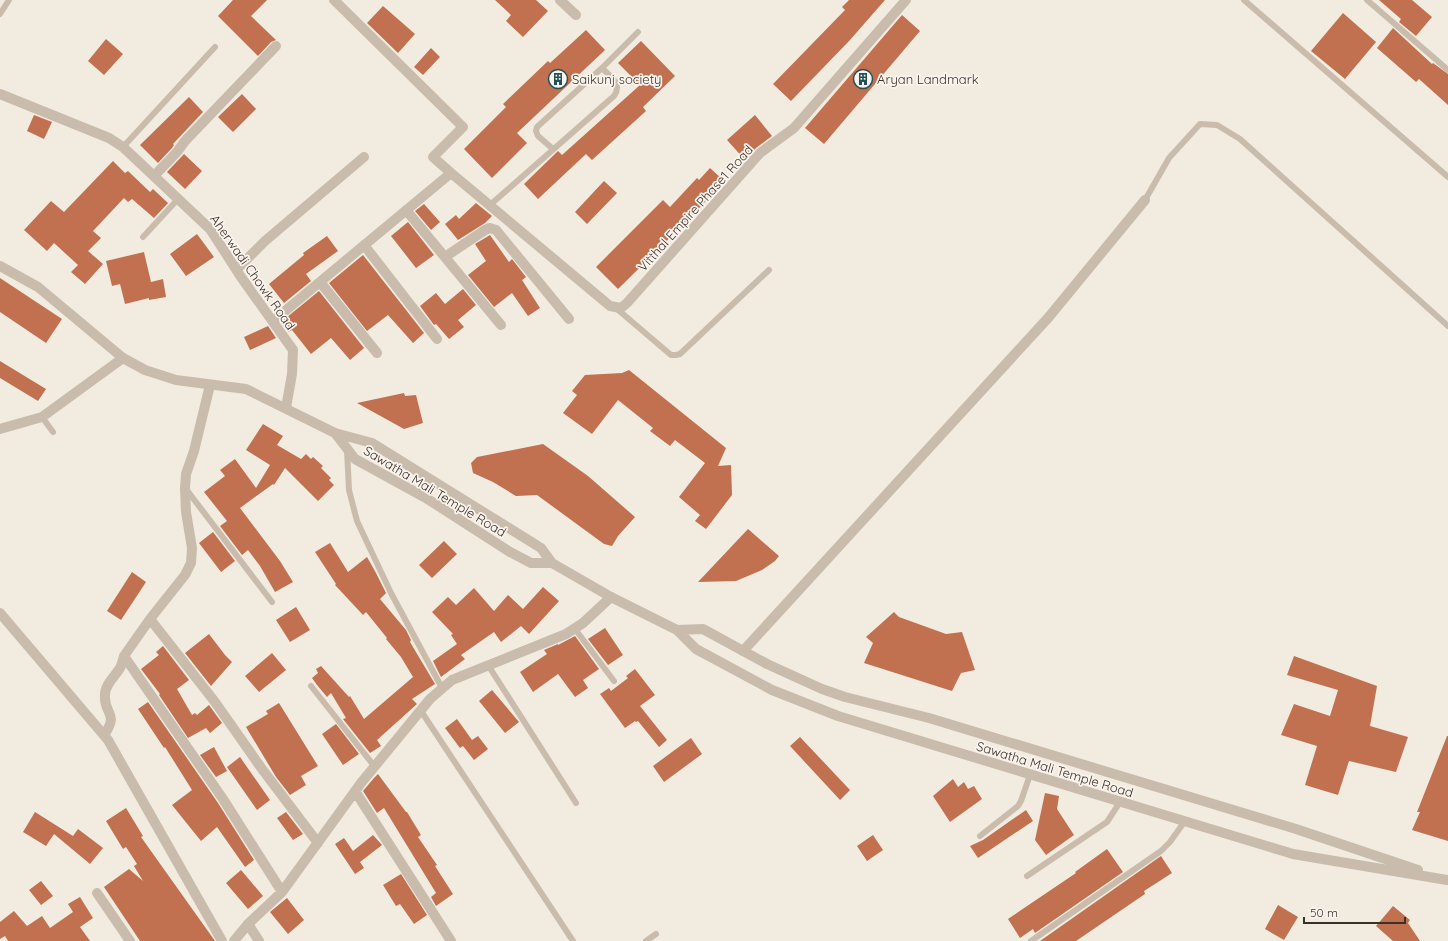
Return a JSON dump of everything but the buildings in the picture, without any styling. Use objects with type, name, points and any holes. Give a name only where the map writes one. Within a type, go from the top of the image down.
[{"type":"street","points":[[334,0],[463,127],[432,157],[610,306],[616,308]]},
{"type":"street","points":[[560,0],[576,14]]},
{"type":"street","name":"Vitthal Empire Phase1 Road","points":[[616,308],[621,308],[627,304],[760,153],[794,128],[906,0]]},
{"type":"street","points":[[154,176],[177,152],[185,141],[276,46]]},
{"type":"street","name":"Aherwadi Chowk Road","points":[[0,94],[109,138],[123,147],[179,198],[210,229],[293,350],[292,374],[286,408]]},
{"type":"street","points":[[237,269],[265,241],[364,157]]},
{"type":"street","points":[[273,322],[450,173]]},
{"type":"street","points":[[743,651],[1048,318],[1145,200]]},
{"type":"street","points":[[406,210],[501,325]]},
{"type":"street","points":[[445,257],[486,230],[490,228],[496,230],[569,319]]},
{"type":"street","points":[[364,245],[437,339]]},
{"type":"street","name":"Sawatha Mali Temple Road","points":[[0,266],[38,287],[123,358],[145,370],[176,380],[246,389],[336,433],[372,443],[541,548],[552,563],[611,597],[677,630],[696,649],[772,690],[838,716],[1293,854],[1447,880]]},
{"type":"street","points":[[320,282],[377,353]]},
{"type":"street","points":[[0,429],[42,417],[123,358]]},
{"type":"street","points":[[104,735],[112,719],[104,694],[107,688],[121,666],[124,656],[150,619],[185,575],[191,563],[192,548],[186,512],[186,474],[194,451],[210,385]]},
{"type":"street","name":"Sawatha Mali Temple Road","points":[[336,433],[355,459],[426,498],[510,552],[532,564],[552,563]]},
{"type":"street","points":[[234,941],[248,924],[282,892],[355,791],[421,711],[442,688],[452,680],[566,634],[583,623],[611,597]]},
{"type":"street","points":[[0,613],[104,735],[222,941]]},
{"type":"street","points":[[150,619],[216,702],[262,769],[318,843]]},
{"type":"street","name":"Sawatha Mali Temple Road","points":[[677,630],[703,629],[743,651],[822,689],[845,697],[928,718],[1274,822],[1447,880]]},
{"type":"street","points":[[124,656],[223,799],[282,892]]},
{"type":"street","points":[[355,791],[452,941]]},
{"type":"street","points":[[97,893],[130,941]]},
{"type":"street","points":[[248,924],[259,941]]},
{"type":"lane","points":[[0,14],[9,0]]},
{"type":"lane","points":[[1244,0],[1448,177]]},
{"type":"lane","points":[[1368,0],[1448,70]]},
{"type":"lane","points":[[553,149],[538,136],[536,131],[537,127],[602,68],[638,32]]},
{"type":"lane","points":[[123,147],[215,47]]},
{"type":"lane","points":[[490,205],[614,96],[617,91],[617,84],[602,68]]},
{"type":"lane","points":[[1145,200],[1169,158],[1200,124],[1216,124],[1240,139],[1448,326]]},
{"type":"lane","points":[[143,237],[179,198]]},
{"type":"lane","points":[[616,308],[671,354],[676,355],[680,354],[769,270]]},
{"type":"lane","points":[[42,417],[53,432]]},
{"type":"lane","points":[[347,449],[349,490],[357,521],[391,593],[442,688]]},
{"type":"lane","points":[[185,488],[272,602]]},
{"type":"lane","points":[[575,629],[614,682]]},
{"type":"lane","points":[[488,665],[576,803]]},
{"type":"lane","points":[[311,686],[375,767]]},
{"type":"lane","points":[[421,711],[573,941]]},
{"type":"lane","points":[[980,836],[1018,806],[1021,802],[1030,775]]},
{"type":"lane","points":[[1027,876],[1107,822],[1120,802]]},
{"type":"lane","points":[[1031,941],[1161,851],[1170,842],[1185,821]]},
{"type":"lane","points":[[646,941],[656,934]]},
{"type":"place","name":"Saikunj society","points":[[558,79]]},
{"type":"place","name":"Aryan Landmark","points":[[863,79]]}]
